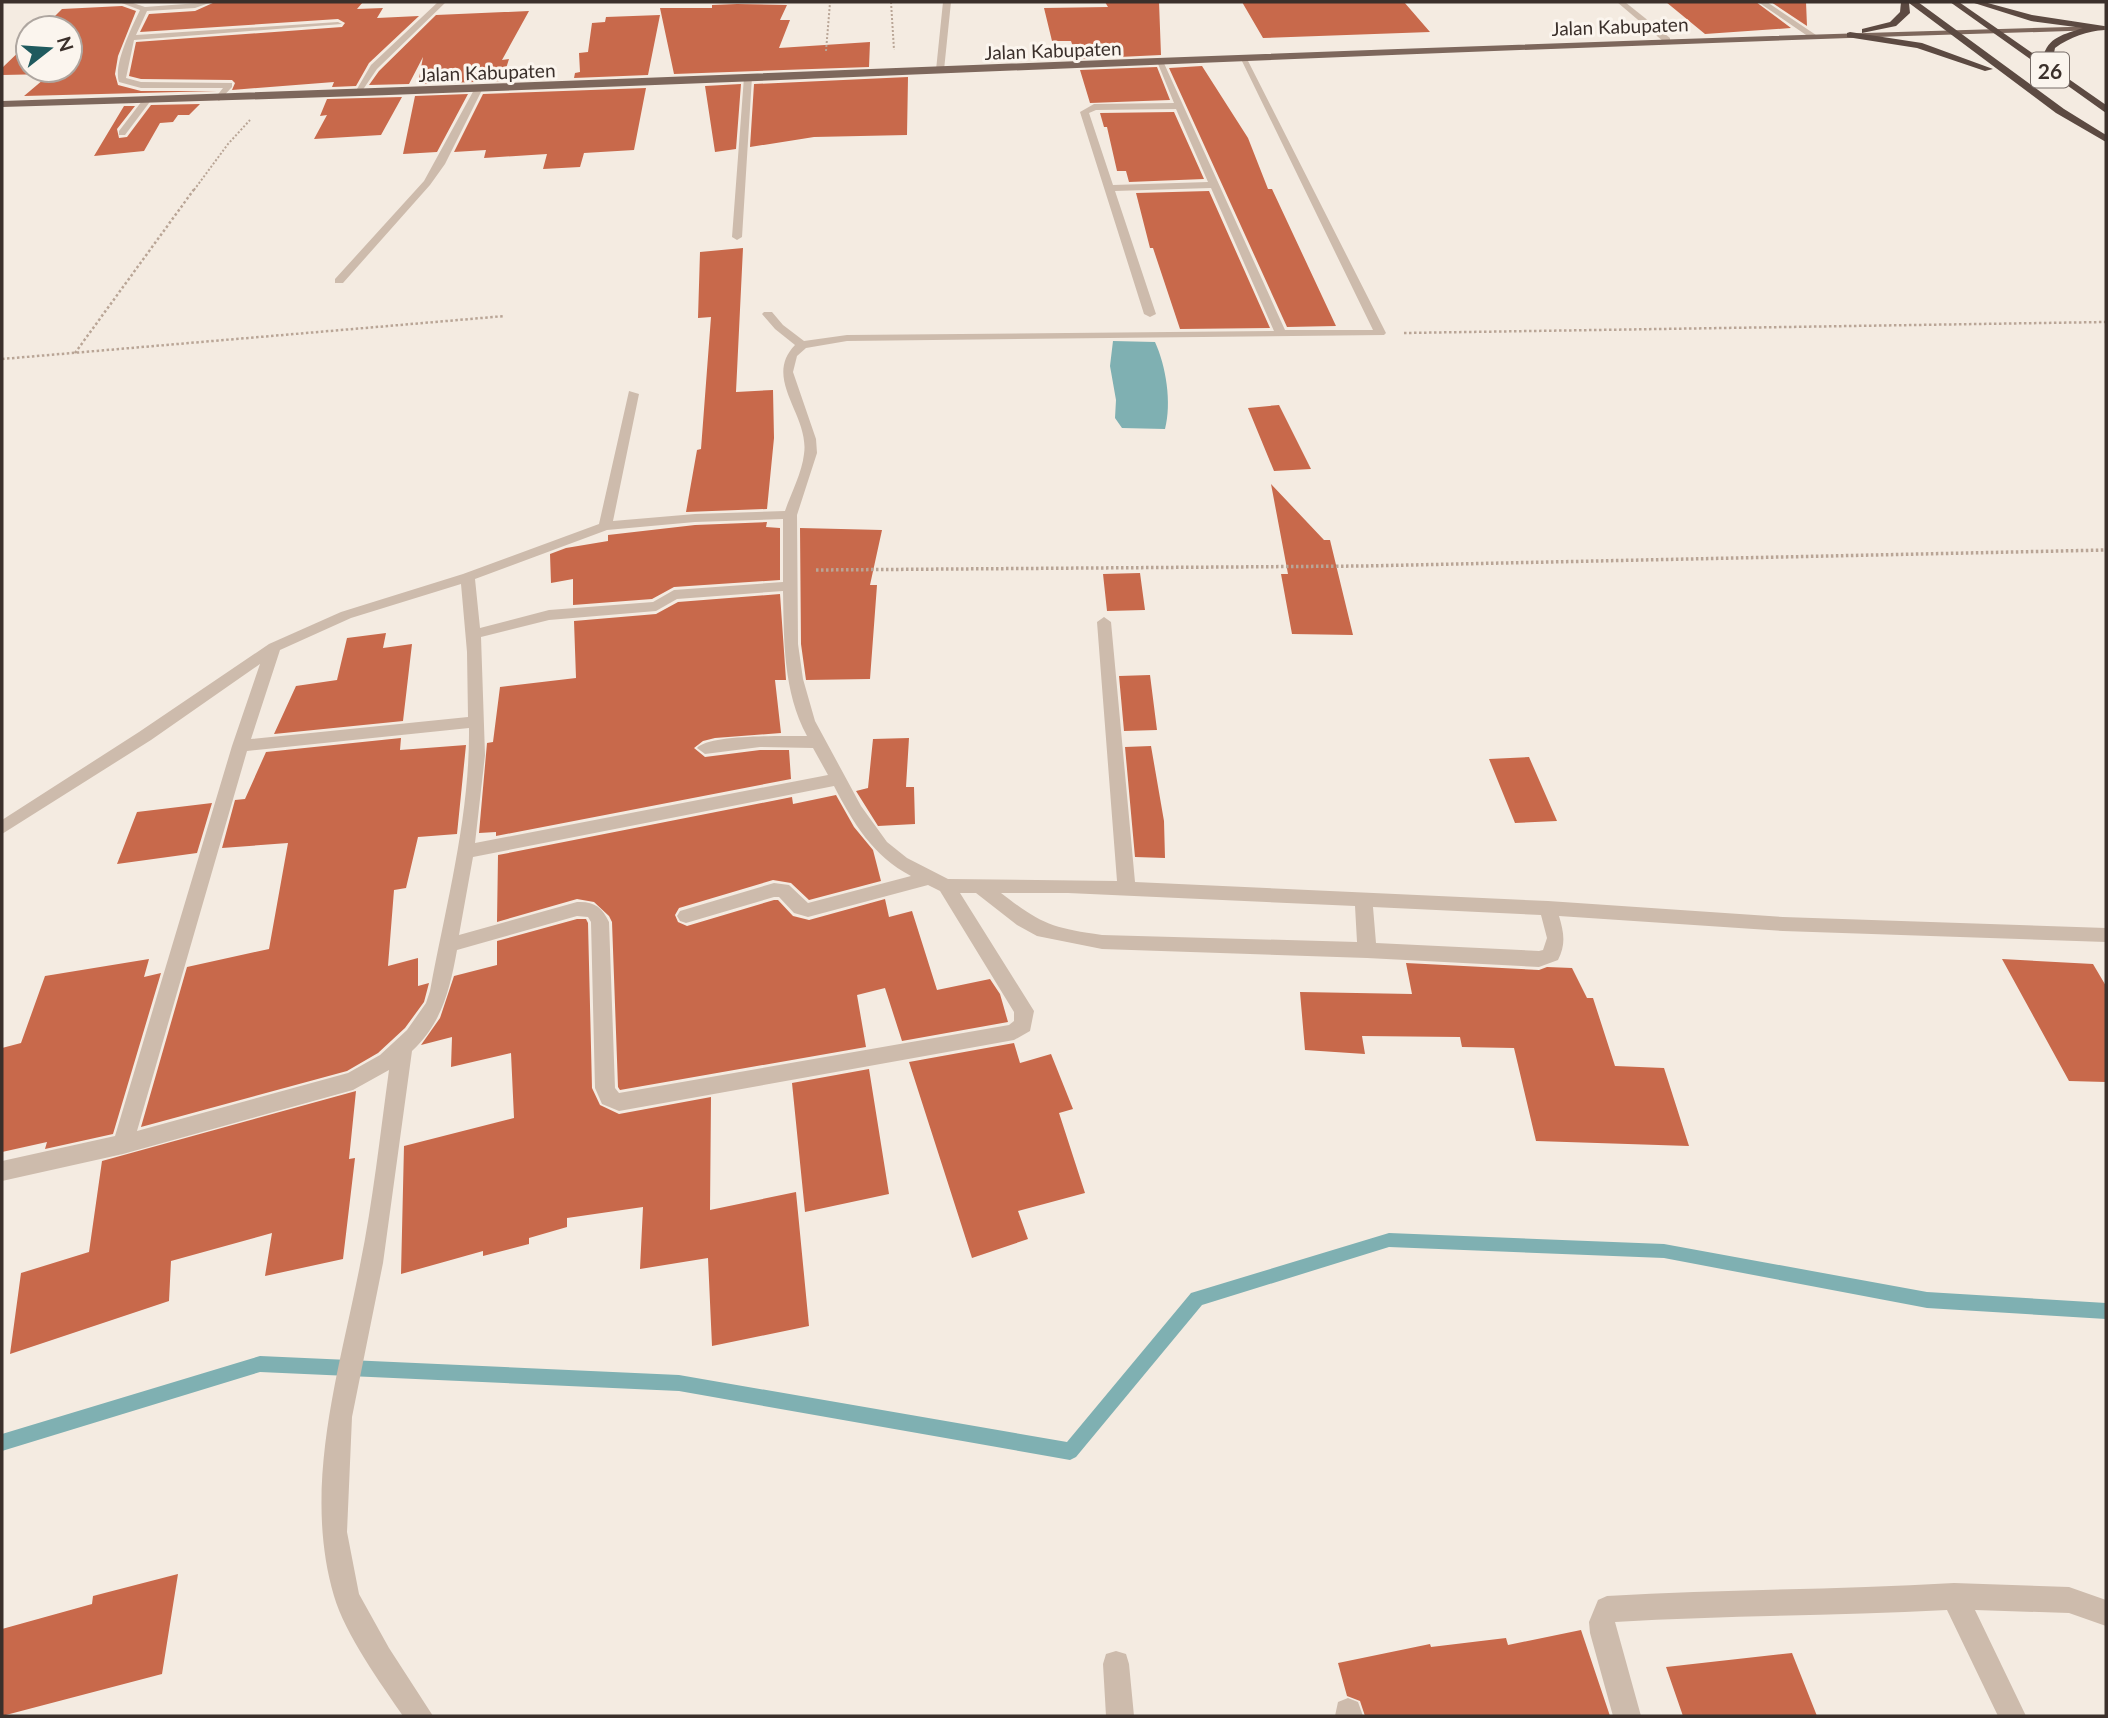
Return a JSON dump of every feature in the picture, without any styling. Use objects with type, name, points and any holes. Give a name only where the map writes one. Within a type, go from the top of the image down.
[{"type":"highway","points":[[1846,35],[1893,24],[1905,13],[1905,2]]},
{"type":"highway","name":"26","points":[[1913,2],[2057,109],[2106,139]]},
{"type":"highway","name":"26","points":[[1954,2],[2106,109]]},
{"type":"highway","points":[[1975,2],[2031,18],[2100,28]]},
{"type":"highway","points":[[2077,89],[2052,65],[2047,52],[2054,42],[2100,28]]},
{"type":"highway","points":[[1846,35],[1901,41],[1951,54],[1996,72],[2057,109],[2106,149]]},
{"type":"main road","name":"Jalan Kabupaten","points":[[2,104],[219,98],[1667,40],[2100,28]]},
{"type":"street","points":[[123,2],[144,9],[195,6],[208,2]]},
{"type":"street","points":[[357,92],[374,67],[442,2]]},
{"type":"street","points":[[940,70],[947,2]]},
{"type":"street","points":[[1621,2],[1667,40]]},
{"type":"street","points":[[1762,2],[1812,36]]},
{"type":"street","points":[[144,9],[131,38],[121,75],[126,82],[170,86],[229,86],[219,98]]},
{"type":"street","points":[[131,38],[338,23]]},
{"type":"street","points":[[1242,57],[1380,333],[867,337],[802,345],[792,355],[787,372],[810,439],[811,453],[790,515],[795,679],[807,721],[837,779],[881,847],[901,863],[946,886],[1127,889],[1548,908],[1783,924],[2106,935]]},
{"type":"street","points":[[1159,61],[1280,334]]},
{"type":"street","points":[[737,237],[748,77]]},
{"type":"street","points":[[339,281],[427,183],[440,164],[479,88]]},
{"type":"street","points":[[122,132],[148,99]]},
{"type":"street","points":[[1150,314],[1084,110],[1097,107],[1180,106]]},
{"type":"street","points":[[1108,188],[1213,185]]},
{"type":"street","points":[[768,314],[779,327],[802,345]]},
{"type":"street","points":[[605,526],[633,394]]},
{"type":"street","points":[[2,828],[145,736],[274,647],[346,615],[468,577],[605,526],[695,518],[790,515]]},
{"type":"street","points":[[2,1171],[123,1144],[353,1081],[402,1049],[434,1007],[449,945],[465,852],[477,755],[474,634],[468,577]]},
{"type":"street","points":[[474,634],[549,615],[656,606],[674,595],[790,578]]},
{"type":"street","points":[[1104,622],[1127,889]]},
{"type":"street","points":[[123,1144],[240,746],[274,647]]},
{"type":"street","points":[[240,746],[476,722]]},
{"type":"street","points":[[705,748],[760,741],[818,742]]},
{"type":"street","points":[[465,852],[837,779]]},
{"type":"street","points":[[686,916],[774,890],[783,890],[800,908],[808,910],[929,878]]},
{"type":"street","points":[[449,945],[577,909],[590,908],[596,912],[600,922],[605,1088],[609,1098],[619,1102],[794,1071],[889,1058],[1014,1032],[1023,1025],[1024,1011],[946,886]]},
{"type":"street","points":[[980,886],[1023,920],[1043,931],[1072,939],[1367,950],[1539,960],[1551,955],[1556,944],[1548,908]]},
{"type":"street","points":[[1364,900],[1367,950]]},
{"type":"street","points":[[402,1049],[372,1264],[340,1417],[334,1532],[347,1597],[379,1658],[419,1716]]},
{"type":"street","points":[[1954,1595],[2012,1716]]},
{"type":"street","points":[[1627,1716],[1602,1633],[1602,1622],[1607,1609],[1709,1603],[1869,1601],[1954,1595],[2069,1601],[2106,1614]]},
{"type":"street","points":[[1116,1664],[1120,1716]]},
{"type":"path","points":[[891,2],[895,72]]},
{"type":"path","points":[[825,60],[830,3]]},
{"type":"path","points":[[75,353],[228,144],[271,96]]},
{"type":"path","points":[[2,359],[505,316]]},
{"type":"path","points":[[1380,333],[2106,322]]},
{"type":"path","points":[[790,578],[2106,550]]},
{"type":"water","points":[[1113,341],[1155,342],[1167,385],[1165,429],[1122,428],[1115,418],[1116,400],[1110,366]]},
{"type":"building","points":[[215,2],[363,2],[357,9],[383,8],[377,18],[419,16],[369,63],[356,86],[332,87],[334,82],[232,90],[235,83],[232,80],[141,79],[129,76],[136,42],[342,27],[345,23],[338,19],[140,32],[149,14],[195,11]]},
{"type":"building","points":[[1105,2],[1159,2],[1161,55],[1077,59],[1071,41],[1052,41],[1044,8],[1108,7]]},
{"type":"building","points":[[1242,2],[1404,2],[1430,32],[1263,38]]},
{"type":"building","points":[[1666,2],[1756,2],[1791,28],[1705,34]]},
{"type":"building","points":[[1771,2],[1806,2],[1807,26]]},
{"type":"building","points":[[712,5],[787,5],[780,20],[790,20],[779,48],[870,42],[869,67],[674,74],[660,8],[712,8]]},
{"type":"building","points":[[122,6],[136,11],[118,56],[115,74],[118,85],[141,91],[217,91],[24,96],[38,84],[84,84],[84,14],[57,14],[62,9]]},
{"type":"building","points":[[529,11],[502,60],[509,59],[502,81],[418,84],[423,57],[409,84],[369,85],[379,71],[436,15]]},
{"type":"building","points":[[660,15],[648,75],[574,78],[575,73],[580,72],[579,53],[588,52],[592,23],[605,22],[606,17]]},
{"type":"building","points":[[14,56],[14,75],[2,75],[2,68]]},
{"type":"building","points":[[1202,66],[1248,138],[1268,189],[1272,189],[1336,326],[1287,327],[1169,68]]},
{"type":"building","points":[[1157,67],[1170,100],[1090,103],[1080,70]]},
{"type":"building","points":[[908,77],[907,135],[814,137],[750,147],[754,84]]},
{"type":"building","points":[[741,84],[736,149],[715,152],[705,86]]},
{"type":"building","points":[[646,88],[634,150],[584,153],[580,167],[543,169],[547,154],[484,158],[486,150],[454,152],[483,94]]},
{"type":"building","points":[[468,94],[437,152],[403,154],[415,96]]},
{"type":"building","points":[[402,97],[381,135],[314,139],[327,115],[320,116],[327,99]]},
{"type":"building","points":[[200,104],[189,115],[178,115],[173,122],[160,123],[144,151],[94,156],[124,106],[135,106],[117,129],[119,138],[127,137],[151,105]]},
{"type":"building","points":[[1174,112],[1204,179],[1129,182],[1126,171],[1117,171],[1107,127],[1104,127],[1100,113]]},
{"type":"building","points":[[1209,191],[1270,328],[1180,329],[1153,248],[1150,248],[1136,193]]},
{"type":"building","points":[[743,248],[736,392],[773,390],[774,438],[767,509],[686,512],[697,450],[701,449],[711,317],[698,318],[700,252]]},
{"type":"building","points":[[1279,405],[1311,469],[1274,471],[1248,408]]},
{"type":"building","points":[[1271,484],[1324,540],[1330,540],[1353,635],[1292,634],[1281,574],[1288,574]]},
{"type":"building","points":[[767,522],[766,527],[780,528],[780,580],[674,587],[652,599],[573,605],[573,579],[551,583],[550,554],[566,548],[608,541],[608,535],[695,525]]},
{"type":"building","points":[[800,528],[882,530],[870,585],[877,585],[870,679],[806,680],[801,644]]},
{"type":"building","points":[[1140,573],[1145,610],[1107,611],[1103,574]]},
{"type":"building","points":[[780,594],[786,680],[775,680],[781,733],[715,738],[703,741],[694,748],[705,757],[760,750],[789,750],[791,779],[496,836],[496,832],[479,833],[487,743],[493,742],[500,687],[576,678],[574,621],[656,614],[678,602]]},
{"type":"building","points":[[386,633],[383,648],[412,644],[403,721],[274,734],[296,686],[337,680],[347,638]]},
{"type":"building","points":[[1150,675],[1157,730],[1124,731],[1119,676]]},
{"type":"building","points":[[401,738],[400,750],[466,745],[457,834],[418,837],[406,888],[394,890],[388,966],[418,958],[418,986],[429,983],[424,1002],[405,1028],[378,1053],[347,1071],[141,1127],[187,967],[269,949],[288,843],[222,848],[235,800],[245,799],[266,752]]},
{"type":"building","points":[[909,738],[906,787],[914,787],[915,824],[878,826],[856,791],[868,788],[873,739]]},
{"type":"building","points":[[1151,746],[1164,821],[1165,858],[1135,857],[1125,747]]},
{"type":"building","points":[[1529,757],[1557,821],[1515,823],[1489,759]]},
{"type":"building","points":[[836,795],[854,827],[873,850],[881,881],[809,900],[791,883],[773,880],[679,908],[675,915],[678,922],[687,926],[774,900],[778,900],[793,916],[809,920],[885,899],[889,917],[912,911],[937,990],[990,979],[1000,994],[1008,1022],[902,1041],[885,988],[857,995],[866,1047],[620,1090],[612,922],[609,916],[594,902],[577,899],[497,922],[498,855],[792,797],[793,804]]},
{"type":"building","points":[[212,803],[197,853],[117,864],[137,812]]},
{"type":"building","points":[[577,919],[586,919],[588,923],[592,1088],[600,1105],[619,1114],[711,1097],[710,1210],[796,1192],[809,1326],[712,1346],[708,1258],[640,1269],[643,1207],[567,1218],[567,1227],[529,1238],[529,1244],[483,1256],[483,1251],[401,1274],[404,1146],[514,1118],[511,1053],[451,1067],[452,1037],[421,1045],[440,1018],[454,976],[497,965],[497,941]]},
{"type":"building","points":[[149,959],[144,977],[161,973],[113,1134],[45,1149],[47,1142],[2,1152],[2,1048],[21,1043],[45,976]]},
{"type":"building","points":[[2002,959],[2093,964],[2106,986],[2106,1082],[2069,1081]]},
{"type":"building","points":[[1406,963],[1539,970],[1547,967],[1572,968],[1587,998],[1593,998],[1615,1066],[1664,1068],[1689,1146],[1536,1141],[1514,1048],[1462,1047],[1460,1037],[1362,1036],[1365,1054],[1305,1050],[1300,992],[1412,994]]},
{"type":"building","points":[[1014,1043],[1020,1063],[1051,1054],[1073,1109],[1059,1113],[1085,1193],[1018,1211],[1028,1239],[972,1258],[909,1062]]},
{"type":"building","points":[[869,1069],[889,1194],[805,1212],[792,1083]]},
{"type":"building","points":[[356,1091],[349,1159],[355,1158],[343,1259],[265,1276],[272,1233],[171,1261],[169,1301],[10,1354],[21,1273],[89,1252],[102,1161]]},
{"type":"building","points":[[178,1574],[162,1674],[2,1716],[2,1629],[92,1604],[93,1596]]},
{"type":"building","points":[[1581,1630],[1610,1716],[1365,1716],[1360,1701],[1347,1696],[1338,1663],[1430,1644],[1431,1647],[1506,1638],[1508,1645]]},
{"type":"building","points":[[1792,1653],[1817,1716],[1683,1716],[1666,1667]]},
{"type":"waterway","points":[[2,1443],[260,1364],[679,1383],[1070,1451],[1197,1299],[1389,1240],[1664,1251],[1927,1300],[2106,1311]]}]
